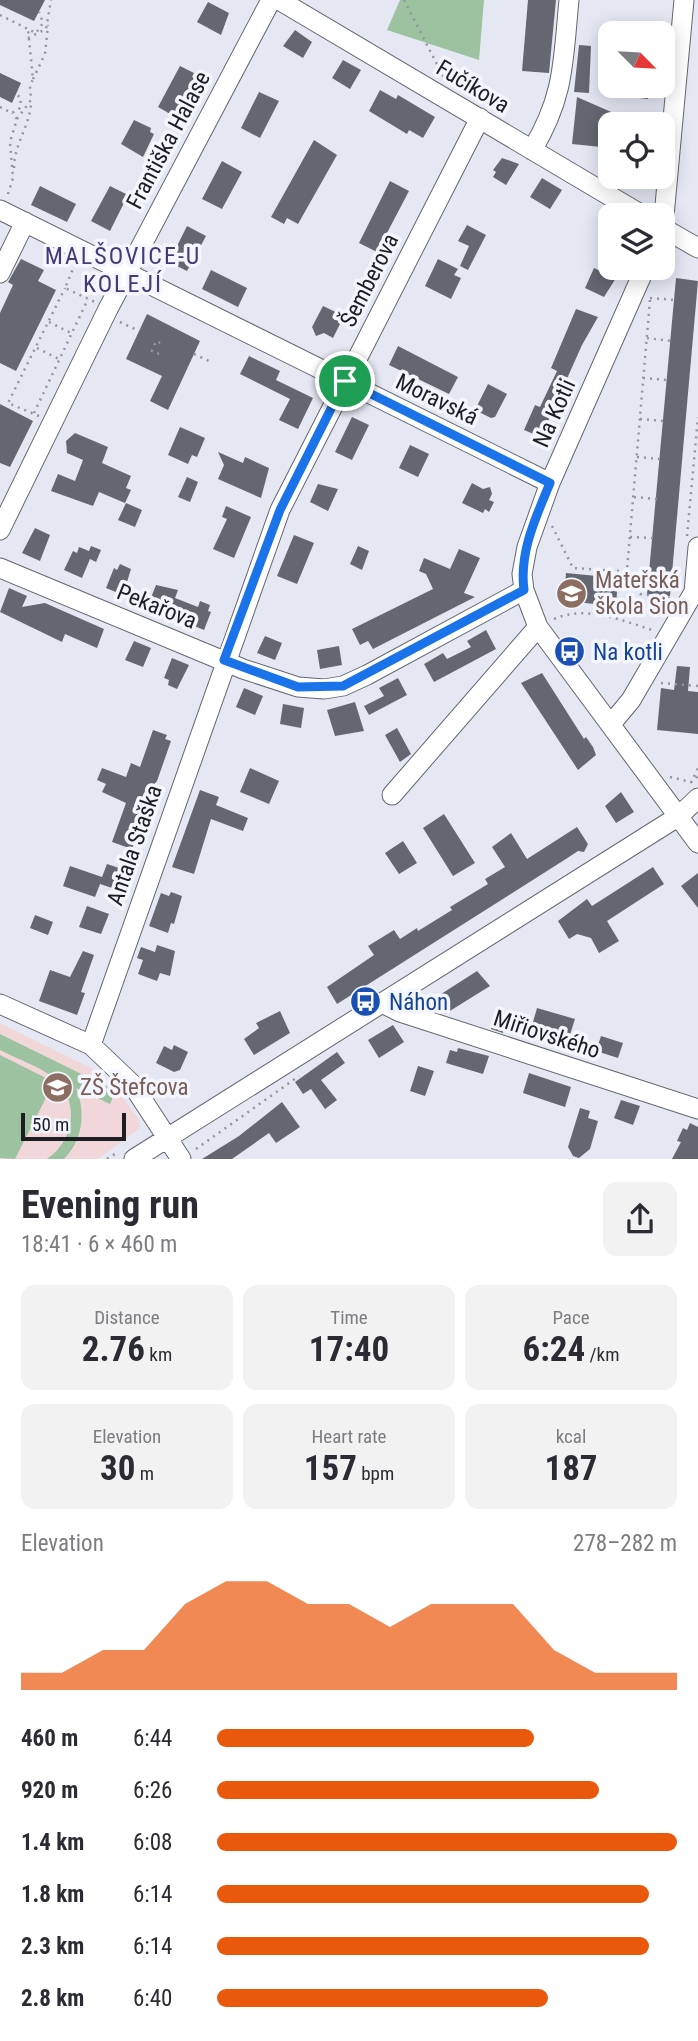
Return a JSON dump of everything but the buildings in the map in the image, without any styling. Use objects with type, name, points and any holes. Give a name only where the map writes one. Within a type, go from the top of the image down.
[{"type":"street","name":"Františka Halase","points":[[0,530],[108,309],[271,0]]},
{"type":"street","name":"Fučíkova","points":[[279,0],[622,203]]},
{"type":"street","points":[[532,149],[553,111],[562,78],[569,0]]},
{"type":"street","points":[[665,203],[684,0]]},
{"type":"street","name":"Šemberova","points":[[224,660],[280,510],[480,118]]},
{"type":"street","name":"Moravská","points":[[1,210],[550,483]]},
{"type":"street","points":[[0,273],[25,222]]},
{"type":"street","points":[[675,235],[698,248]]},
{"type":"street","name":"Na Kotli","points":[[649,280],[550,483],[527,547],[522,574],[524,590],[538,626],[698,844]]},
{"type":"street","points":[[611,724],[631,700],[691,592],[692,543]]},
{"type":"street","name":"Pekařova","points":[[0,568],[224,660],[298,687],[343,686],[524,590]]},
{"type":"street","points":[[392,795],[538,626]]},
{"type":"street","name":"Antala Staška","points":[[91,1045],[224,660]]},
{"type":"street","points":[[134,1159],[175,1150],[382,1003],[679,816],[695,790]]},
{"type":"street","name":"Miřiovského","points":[[382,1003],[400,1012],[698,1109]]},
{"type":"street","points":[[0,1004],[91,1045],[132,1084],[175,1150]]},
{"type":"path","points":[[33,79],[45,54],[51,0]]},
{"type":"path","points":[[404,0],[441,67],[444,81]]},
{"type":"path","points":[[0,15],[36,33],[41,29],[40,13],[49,14]]},
{"type":"path","points":[[28,38],[40,33],[48,25]]},
{"type":"path","points":[[1,210],[13,178],[14,155],[28,123],[32,100],[33,79],[28,29]]},
{"type":"path","points":[[16,94],[21,98]]},
{"type":"path","points":[[21,98],[31,94]]},
{"type":"path","points":[[12,113],[20,108],[21,98]]},
{"type":"path","points":[[13,178],[10,142],[17,119],[32,100]]},
{"type":"path","points":[[0,107],[17,119]]},
{"type":"path","points":[[52,422],[9,403],[76,262],[66,257]]},
{"type":"path","points":[[65,288],[108,309]]},
{"type":"path","points":[[626,581],[650,298],[654,288]]},
{"type":"path","points":[[650,298],[675,300]]},
{"type":"path","points":[[33,414],[88,299]]},
{"type":"path","points":[[48,322],[71,333]]},
{"type":"path","points":[[647,338],[671,341]]},
{"type":"path","points":[[159,354],[152,351],[156,341],[163,344]]},
{"type":"path","points":[[36,348],[59,359]]},
{"type":"path","points":[[194,354],[209,361]]},
{"type":"path","points":[[643,378],[667,380]]},
{"type":"path","points":[[692,543],[698,417]]},
{"type":"path","points":[[640,419],[664,421]]},
{"type":"path","points":[[637,457],[660,459]]},
{"type":"path","points":[[634,497],[657,499]]},
{"type":"path","points":[[547,516],[573,568],[618,571],[640,594],[691,592]]},
{"type":"path","points":[[630,537],[653,538]]},
{"type":"path","points":[[627,576],[649,579]]},
{"type":"path","points":[[611,617],[612,606]]},
{"type":"path","points":[[538,626],[571,612],[611,617],[669,635]]},
{"type":"path","points":[[654,682],[698,686]]},
{"type":"path","points":[[695,790],[698,776]]},
{"type":"path","points":[[175,1150],[182,1150],[187,1156],[304,1072]]},
{"type":"shaded area","name":"ZŠ Štefcova","points":[[0,1023],[93,1069],[118,1092],[138,1118],[140,1128],[98,1159],[0,1159]]},
{"type":"green space","points":[[400,0],[484,0],[479,60],[387,30]]},
{"type":"green space","points":[[0,1034],[116,1091],[110,1104],[76,1088],[81,1107],[81,1125],[75,1143],[64,1159],[47,1159],[64,1142],[68,1131],[71,1109],[68,1098],[54,1078],[0,1050]]},
{"type":"green space","points":[[0,1055],[54,1082],[15,1159],[0,1158]]},
{"type":"place","name":"Mateřská škola Sion","points":[[572,593]]},
{"type":"place","name":"Na kotli","points":[[570,652]]},
{"type":"place","name":"Náhon","points":[[366,1002]]},
{"type":"place","name":"ZŠ Štefcova","points":[[57,1087]]},
{"type":"district","name":"MALŠOVICE-U KOLEJÍ","points":[[123,270]]},
{"type":"route","points":[[345,381],[550,483],[527,547],[522,574],[524,590],[343,686],[324,689],[298,687],[224,660],[280,510],[345,381]]}]
